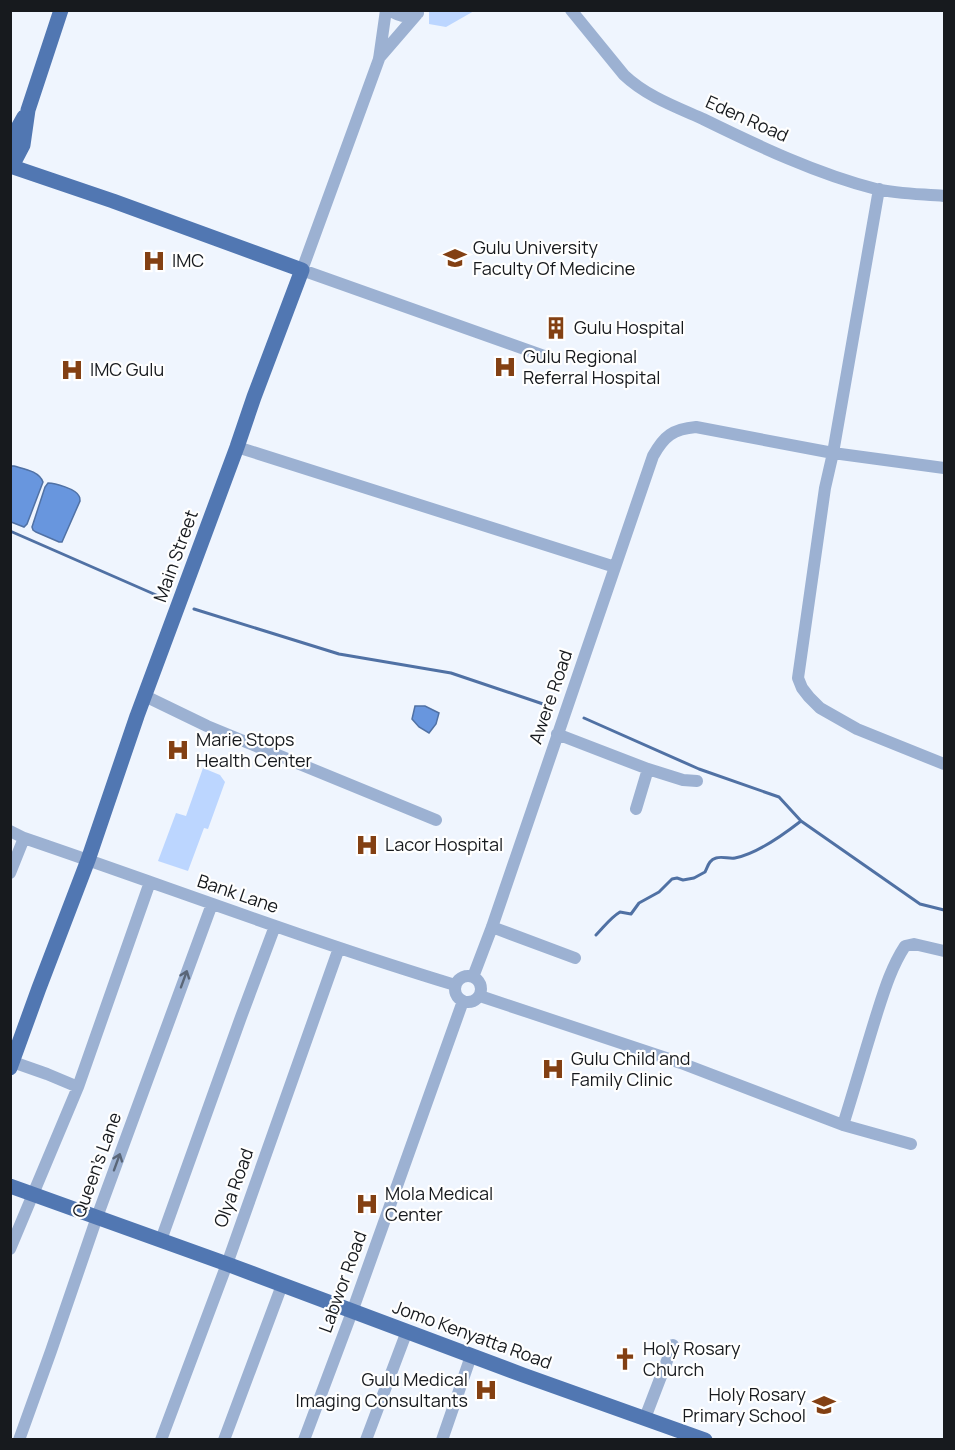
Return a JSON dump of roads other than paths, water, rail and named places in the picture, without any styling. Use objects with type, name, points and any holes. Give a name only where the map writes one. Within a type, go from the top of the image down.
[{"type":"main road","points":[[61,10],[28,110],[15,140],[11,166],[302,270]]},
{"type":"main road","points":[[15,140],[33,174]]},
{"type":"main road","name":"Main Street","points":[[11,1064],[88,860],[145,696],[302,270]]},
{"type":"main road","name":"Jomo Kenyatta Road","points":[[10,1186],[705,1440]]},
{"type":"street","points":[[378,58],[388,10],[404,17],[419,12]]},
{"type":"street","name":"Eden Road","points":[[571,10],[624,75],[650,94],[752,143],[845,180],[879,189],[945,196]]},
{"type":"street","points":[[378,58],[419,12]]},
{"type":"street","name":"Main Street","points":[[302,270],[378,58]]},
{"type":"street","points":[[879,189],[825,488],[798,678],[802,688],[820,708],[887,742],[945,764]]},
{"type":"street","points":[[302,270],[544,356]]},
{"type":"street","name":"Awere Road","points":[[473,977],[653,456],[660,443],[670,434],[682,428],[696,427],[833,453]]},
{"type":"street","points":[[237,447],[615,567]]},
{"type":"street","points":[[833,453],[945,468]]},
{"type":"street","points":[[145,696],[207,726],[436,820]]},
{"type":"street","points":[[557,734],[648,769],[683,780],[697,781]]},
{"type":"street","points":[[636,809],[648,769]]},
{"type":"street","name":"Bank Lane","points":[[10,831],[24,838],[275,926],[403,970],[455,985]]},
{"type":"street","points":[[10,873],[24,838]]},
{"type":"street","points":[[10,1249],[78,1087],[150,882]]},
{"type":"street","name":"Queen's Lane","points":[[19,1440],[97,1217],[212,904]]},
{"type":"street","points":[[161,1240],[275,926]]},
{"type":"street","points":[[492,927],[575,958]]},
{"type":"street","points":[[843,1125],[872,1026],[890,974],[899,956],[905,946],[914,944],[945,951]]},
{"type":"street","name":"Olya Road","points":[[161,1440],[339,948]]},
{"type":"street","points":[[473,977],[481,986],[480,996],[473,1002],[463,1001],[456,995],[455,985],[461,978],[473,977]]},
{"type":"street","points":[[480,996],[681,1063],[843,1125],[911,1144]]},
{"type":"street","name":"Labwor Road","points":[[304,1440],[463,1001]]},
{"type":"street","points":[[11,1064],[47,1074],[78,1087]]},
{"type":"street","points":[[224,1440],[282,1285]]},
{"type":"street","points":[[366,1440],[407,1331]]},
{"type":"street","points":[[645,1418],[673,1345]]},
{"type":"street","points":[[442,1440],[471,1356]]},
{"type":"water","points":[[11,466],[35,473],[43,482],[24,527],[11,522]]},
{"type":"water","points":[[48,483],[70,489],[80,497],[62,542],[36,532],[32,527]]},
{"type":"water","points":[[415,706],[425,706],[439,713],[436,724],[429,733],[412,719]]},
{"type":"waterway","points":[[10,531],[163,598]]},
{"type":"waterway","points":[[194,609],[339,654],[451,673],[549,706]]},
{"type":"waterway","points":[[584,718],[699,769],[779,797],[801,821],[920,904],[944,910]]},
{"type":"waterway","points":[[596,935],[616,914],[620,912],[631,914],[639,903],[659,892],[672,879],[694,878],[705,872],[710,862],[716,858],[735,858],[761,848],[801,821]]},
{"type":"place","name":"Gulu University Faculty Of Medicine","points":[[455,258]]},
{"type":"place","name":"IMC","points":[[154,261]]},
{"type":"place","name":"Gulu Hospital","points":[[556,328]]},
{"type":"place","name":"Gulu Regional Referral Hospital","points":[[505,367]]},
{"type":"place","name":"IMC Gulu","points":[[72,370]]},
{"type":"place","name":"Marie Stops Health Center","points":[[178,750]]},
{"type":"place","name":"Lacor Hospital","points":[[367,845]]},
{"type":"place","name":"Gulu Child and Family Clinic","points":[[553,1069]]},
{"type":"place","name":"Mola Medical Center","points":[[367,1204]]},
{"type":"place","name":"Holy Rosary Church","points":[[625,1359]]},
{"type":"place","name":"Gulu Medical Imaging Consultants","points":[[486,1390]]},
{"type":"place","name":"Holy Rosary Primary School","points":[[824,1405]]}]
